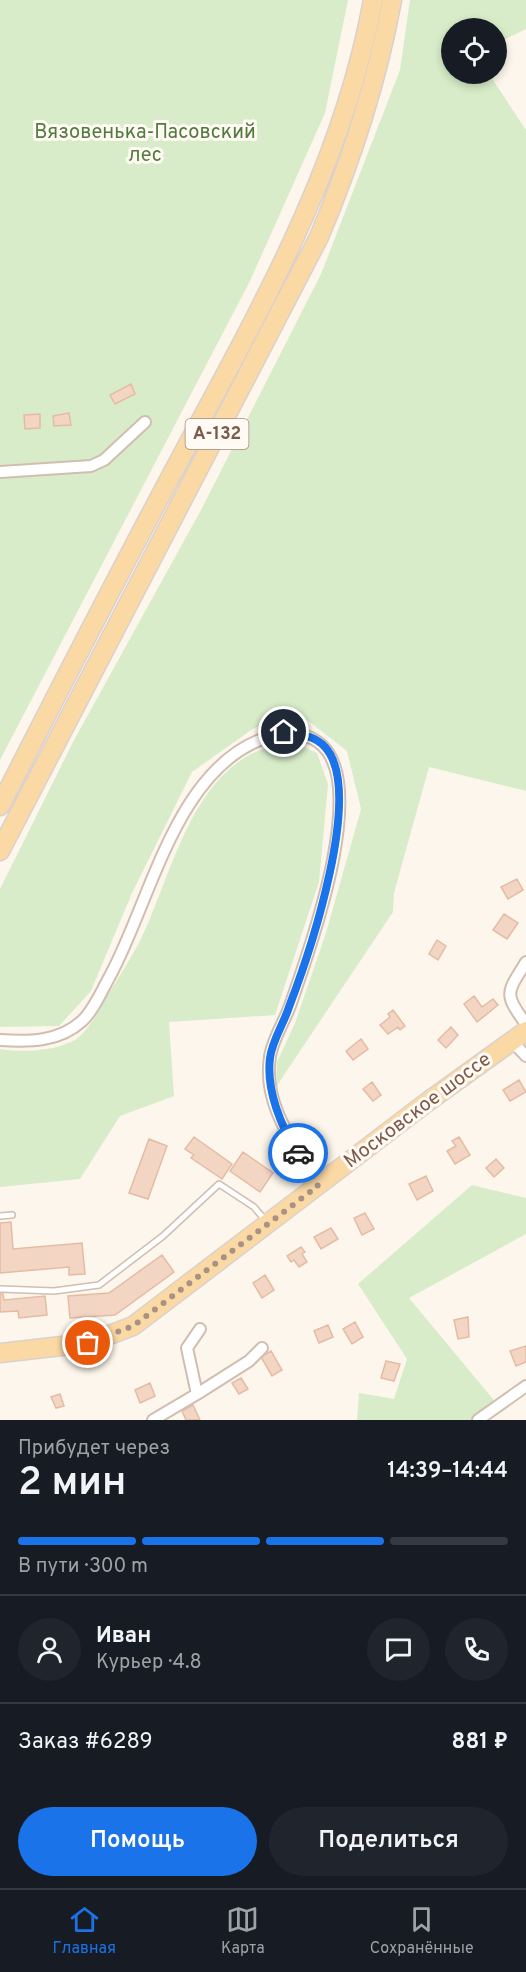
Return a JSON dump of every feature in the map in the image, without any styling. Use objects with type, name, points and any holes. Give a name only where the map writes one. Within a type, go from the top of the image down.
[{"type":"main road","name":"А-132","points":[[0,806],[131,550],[269,293],[300,229],[340,128],[359,66],[373,0]]},
{"type":"main road","name":"А-132","points":[[0,851],[319,237],[341,186],[358,133],[376,73],[392,0]]},
{"type":"main road","name":"Московское шоссе","points":[[0,1353],[88,1343],[133,1326],[519,1036]]},
{"type":"street","points":[[0,472],[92,465],[104,460],[145,422]]},
{"type":"street","points":[[0,1040],[39,1041],[68,1032],[84,1019],[123,951],[158,865],[187,803],[214,773],[250,745],[284,732],[308,735],[325,747],[337,766],[341,794],[336,837],[326,891],[290,1005],[270,1057],[271,1088],[282,1124],[318,1186]]},
{"type":"street","points":[[526,962],[510,993],[510,1002],[526,1024]]},
{"type":"street","points":[[519,1036],[526,1056]]},
{"type":"street","points":[[197,1394],[187,1348],[200,1329]]},
{"type":"street","points":[[153,1420],[249,1361],[262,1348]]},
{"type":"street","points":[[478,1420],[526,1386]]},
{"type":"lane","points":[[0,1289],[54,1292],[99,1286],[164,1236],[219,1184],[254,1207],[268,1224]]},
{"type":"lane","points":[[0,1216],[12,1215]]},
{"type":"green space","name":"Вязовенька-Пасовский лес","points":[[0,0],[348,0],[325,113],[250,281],[0,760]]},
{"type":"green space","points":[[410,0],[526,0],[526,29],[507,38],[507,18],[441,18],[441,84],[496,84],[526,130],[526,791],[429,767],[394,893],[393,912],[276,1087],[277,1062],[295,1023],[326,933],[361,809],[347,751],[302,716],[254,728],[192,772],[132,893],[91,991],[59,1026],[0,1027],[0,889],[73,742],[201,510],[321,274],[400,70]]},
{"type":"green space","points":[[295,743],[317,753],[328,784],[319,882],[275,1015],[169,1022],[174,1096],[120,1116],[80,1179],[0,1187],[0,1049],[30,1051],[52,1048],[72,1042],[83,1033],[140,941],[178,848],[193,817],[211,789],[234,766],[261,750]]},
{"type":"green space","points":[[472,1185],[526,1198],[526,1234],[409,1298],[502,1410],[486,1420],[357,1420],[359,1393],[394,1399],[407,1359],[358,1284]]},
{"type":"building","points":[[131,384],[135,394],[115,404],[110,395]]},
{"type":"building","points":[[69,413],[71,425],[54,426],[53,416]]},
{"type":"building","points":[[40,414],[40,428],[25,429],[24,415]]},
{"type":"building","points":[[517,879],[523,890],[508,899],[501,887]]},
{"type":"building","points":[[504,914],[518,923],[507,939],[493,930]]},
{"type":"building","points":[[437,940],[446,946],[438,960],[429,954]]},
{"type":"building","points":[[474,996],[482,1007],[493,999],[498,1005],[477,1022],[464,1004]]},
{"type":"building","points":[[393,1010],[405,1026],[400,1030],[398,1027],[388,1034],[380,1025],[390,1017],[388,1014]]},
{"type":"building","points":[[451,1027],[458,1035],[446,1048],[438,1040]]},
{"type":"building","points":[[361,1039],[368,1049],[353,1060],[346,1051]]},
{"type":"building","points":[[519,1080],[526,1092],[510,1101],[503,1090]]},
{"type":"building","points":[[372,1082],[381,1095],[373,1101],[363,1089]]},
{"type":"building","points":[[194,1137],[232,1164],[222,1179],[191,1158],[194,1155],[185,1149]]},
{"type":"building","points":[[459,1137],[470,1155],[455,1164],[447,1151],[456,1146],[452,1141]]},
{"type":"building","points":[[149,1139],[167,1146],[148,1199],[129,1193]]},
{"type":"building","points":[[243,1152],[273,1173],[260,1192],[230,1171]]},
{"type":"building","points":[[496,1159],[504,1168],[494,1177],[486,1168]]},
{"type":"building","points":[[426,1176],[433,1191],[417,1200],[409,1184]]},
{"type":"building","points":[[365,1213],[374,1229],[362,1235],[354,1218]]},
{"type":"building","points":[[11,1222],[13,1249],[82,1243],[85,1274],[69,1275],[69,1267],[0,1273],[0,1223]]},
{"type":"building","points":[[331,1228],[338,1239],[321,1249],[314,1237]]},
{"type":"building","points":[[301,1247],[305,1252],[302,1254],[307,1262],[299,1267],[287,1256]]},
{"type":"building","points":[[162,1255],[174,1272],[115,1315],[70,1318],[68,1296],[109,1293]]},
{"type":"building","points":[[265,1275],[274,1290],[262,1298],[253,1283]]},
{"type":"building","points":[[0,1294],[3,1294],[4,1300],[45,1296],[47,1315],[19,1318],[18,1311],[0,1312]]},
{"type":"building","points":[[468,1317],[469,1337],[458,1339],[454,1320]]},
{"type":"building","points":[[355,1322],[363,1337],[352,1344],[343,1329]]},
{"type":"building","points":[[328,1325],[333,1337],[319,1343],[314,1331]]},
{"type":"building","points":[[526,1346],[526,1362],[516,1366],[510,1351]]},
{"type":"building","points":[[271,1351],[282,1370],[272,1376],[261,1357]]},
{"type":"building","points":[[386,1361],[400,1364],[394,1381],[381,1378]]},
{"type":"building","points":[[241,1378],[248,1389],[239,1394],[232,1383]]},
{"type":"building","points":[[150,1383],[155,1396],[140,1403],[135,1390]]},
{"type":"building","points":[[60,1394],[64,1406],[56,1408],[51,1397]]},
{"type":"building","points":[[193,1405],[200,1420],[186,1420],[182,1411]]},
{"type":"way so far","points":[[88,1343],[133,1326],[318,1186],[298,1153]]},
{"type":"route","points":[[284,732],[308,735],[325,747],[337,766],[341,794],[326,891],[290,1005],[270,1057],[271,1088],[282,1124],[298,1153]]}]
